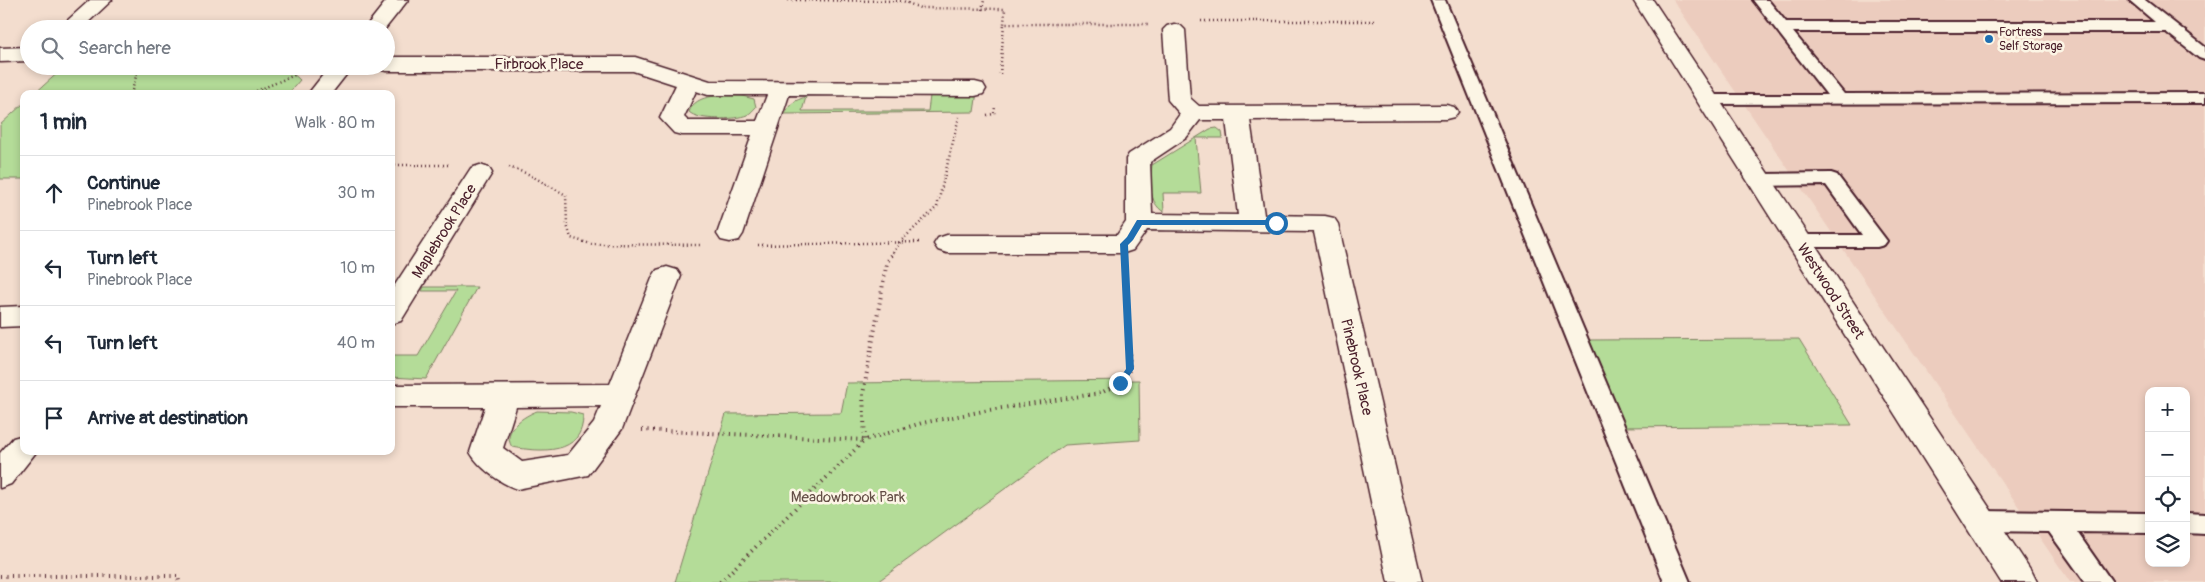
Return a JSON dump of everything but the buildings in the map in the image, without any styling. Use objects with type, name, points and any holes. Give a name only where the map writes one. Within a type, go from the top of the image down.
[{"type":"street","points":[[79,20],[102,0]]},
{"type":"street","points":[[381,20],[398,0]]},
{"type":"street","name":"Westwood Street","points":[[1643,0],[2020,582]]},
{"type":"street","points":[[1175,25],[1179,100],[1192,113],[1446,112]]},
{"type":"street","points":[[0,55],[20,54]]},
{"type":"street","name":"Firbrook Place","points":[[395,64],[635,64],[708,88],[975,88]]},
{"type":"street","points":[[322,90],[335,75]]},
{"type":"street","points":[[689,82],[672,118],[682,128],[766,128]]},
{"type":"street","points":[[730,234],[780,89]]},
{"type":"street","points":[[1132,233],[1138,159],[1178,133],[1192,113]]},
{"type":"street","points":[[1237,113],[1252,222]]},
{"type":"street","name":"Maplebrook Place","points":[[395,307],[480,168]]},
{"type":"street","name":"Pinebrook Place","points":[[946,244],[1132,233],[1252,222],[1325,224],[1405,582]]},
{"type":"street","points":[[504,396],[486,452],[517,476],[577,466],[607,429],[666,276]]},
{"type":"street","points":[[0,317],[20,316]]},
{"type":"street","points":[[395,396],[621,395]]},
{"type":"street","points":[[0,475],[20,452]]},
{"type":"lane","points":[[1438,0],[1677,582]]},
{"type":"lane","points":[[1760,0],[1839,99]]},
{"type":"lane","points":[[2136,0],[2205,56]]},
{"type":"lane","points":[[1782,27],[2170,27]]},
{"type":"lane","points":[[1708,100],[2205,98]]},
{"type":"lane","points":[[1760,180],[1831,179],[1877,241],[1800,242]]},
{"type":"lane","points":[[1980,521],[2145,523]]},
{"type":"lane","points":[[2056,522],[2099,582]]},
{"type":"lane","points":[[2190,523],[2205,524]]},
{"type":"path","points":[[788,0],[903,1],[920,8],[1005,10],[999,79]]},
{"type":"path","points":[[982,10],[984,0]]},
{"type":"path","points":[[1004,24],[1175,25],[1374,21]]},
{"type":"path","points":[[132,90],[136,75]]},
{"type":"path","points":[[259,90],[294,75]]},
{"type":"path","points":[[985,115],[994,114],[996,106]]},
{"type":"path","points":[[720,582],[865,440],[863,394],[887,262],[901,241],[937,207],[957,117],[966,116]]},
{"type":"path","points":[[395,165],[510,167],[528,174],[566,195],[567,225],[571,238],[591,244],[705,245]]},
{"type":"path","points":[[607,429],[865,440],[922,423],[951,417],[1100,393],[1120,383],[1130,369],[1132,233]]},
{"type":"path","points":[[752,245],[901,241],[946,244]]},
{"type":"path","points":[[0,576],[178,576],[179,582]]},
{"type":"shaded area","points":[[1673,0],[2205,0],[2205,582],[2070,582]]},
{"type":"green space","points":[[55,75],[295,75],[300,80],[291,90],[38,90]]},
{"type":"green space","points":[[977,92],[974,112],[785,114],[793,103],[806,97],[802,111],[928,111],[930,96],[961,96]]},
{"type":"green space","points":[[712,96],[742,96],[754,99],[756,107],[747,115],[741,117],[717,119],[700,117],[689,112],[698,101],[704,98]]},
{"type":"green space","points":[[20,107],[20,179],[0,179],[0,125]]},
{"type":"green space","points":[[1217,128],[1222,132],[1223,138],[1196,138],[1201,193],[1163,193],[1164,212],[1155,203],[1151,191],[1152,165],[1210,129]]},
{"type":"green space","points":[[424,287],[477,287],[426,379],[395,377],[395,356],[418,356],[456,291],[422,291]]},
{"type":"green space","points":[[1799,339],[1852,425],[1619,427],[1583,340]]},
{"type":"green space","name":"Meadowbrook Park","points":[[1139,380],[1140,440],[1065,445],[877,582],[675,582],[726,414],[841,413],[847,383]]},
{"type":"green space","points":[[537,411],[571,412],[583,415],[581,428],[576,438],[568,444],[547,450],[512,447],[509,435],[512,429],[520,420]]},
{"type":"place","name":"Fortress Self Storage","points":[[1989,39]]},
{"type":"route","points":[[1120,383],[1130,369],[1124,244],[1130,238],[1139,222],[1276,223]]}]
